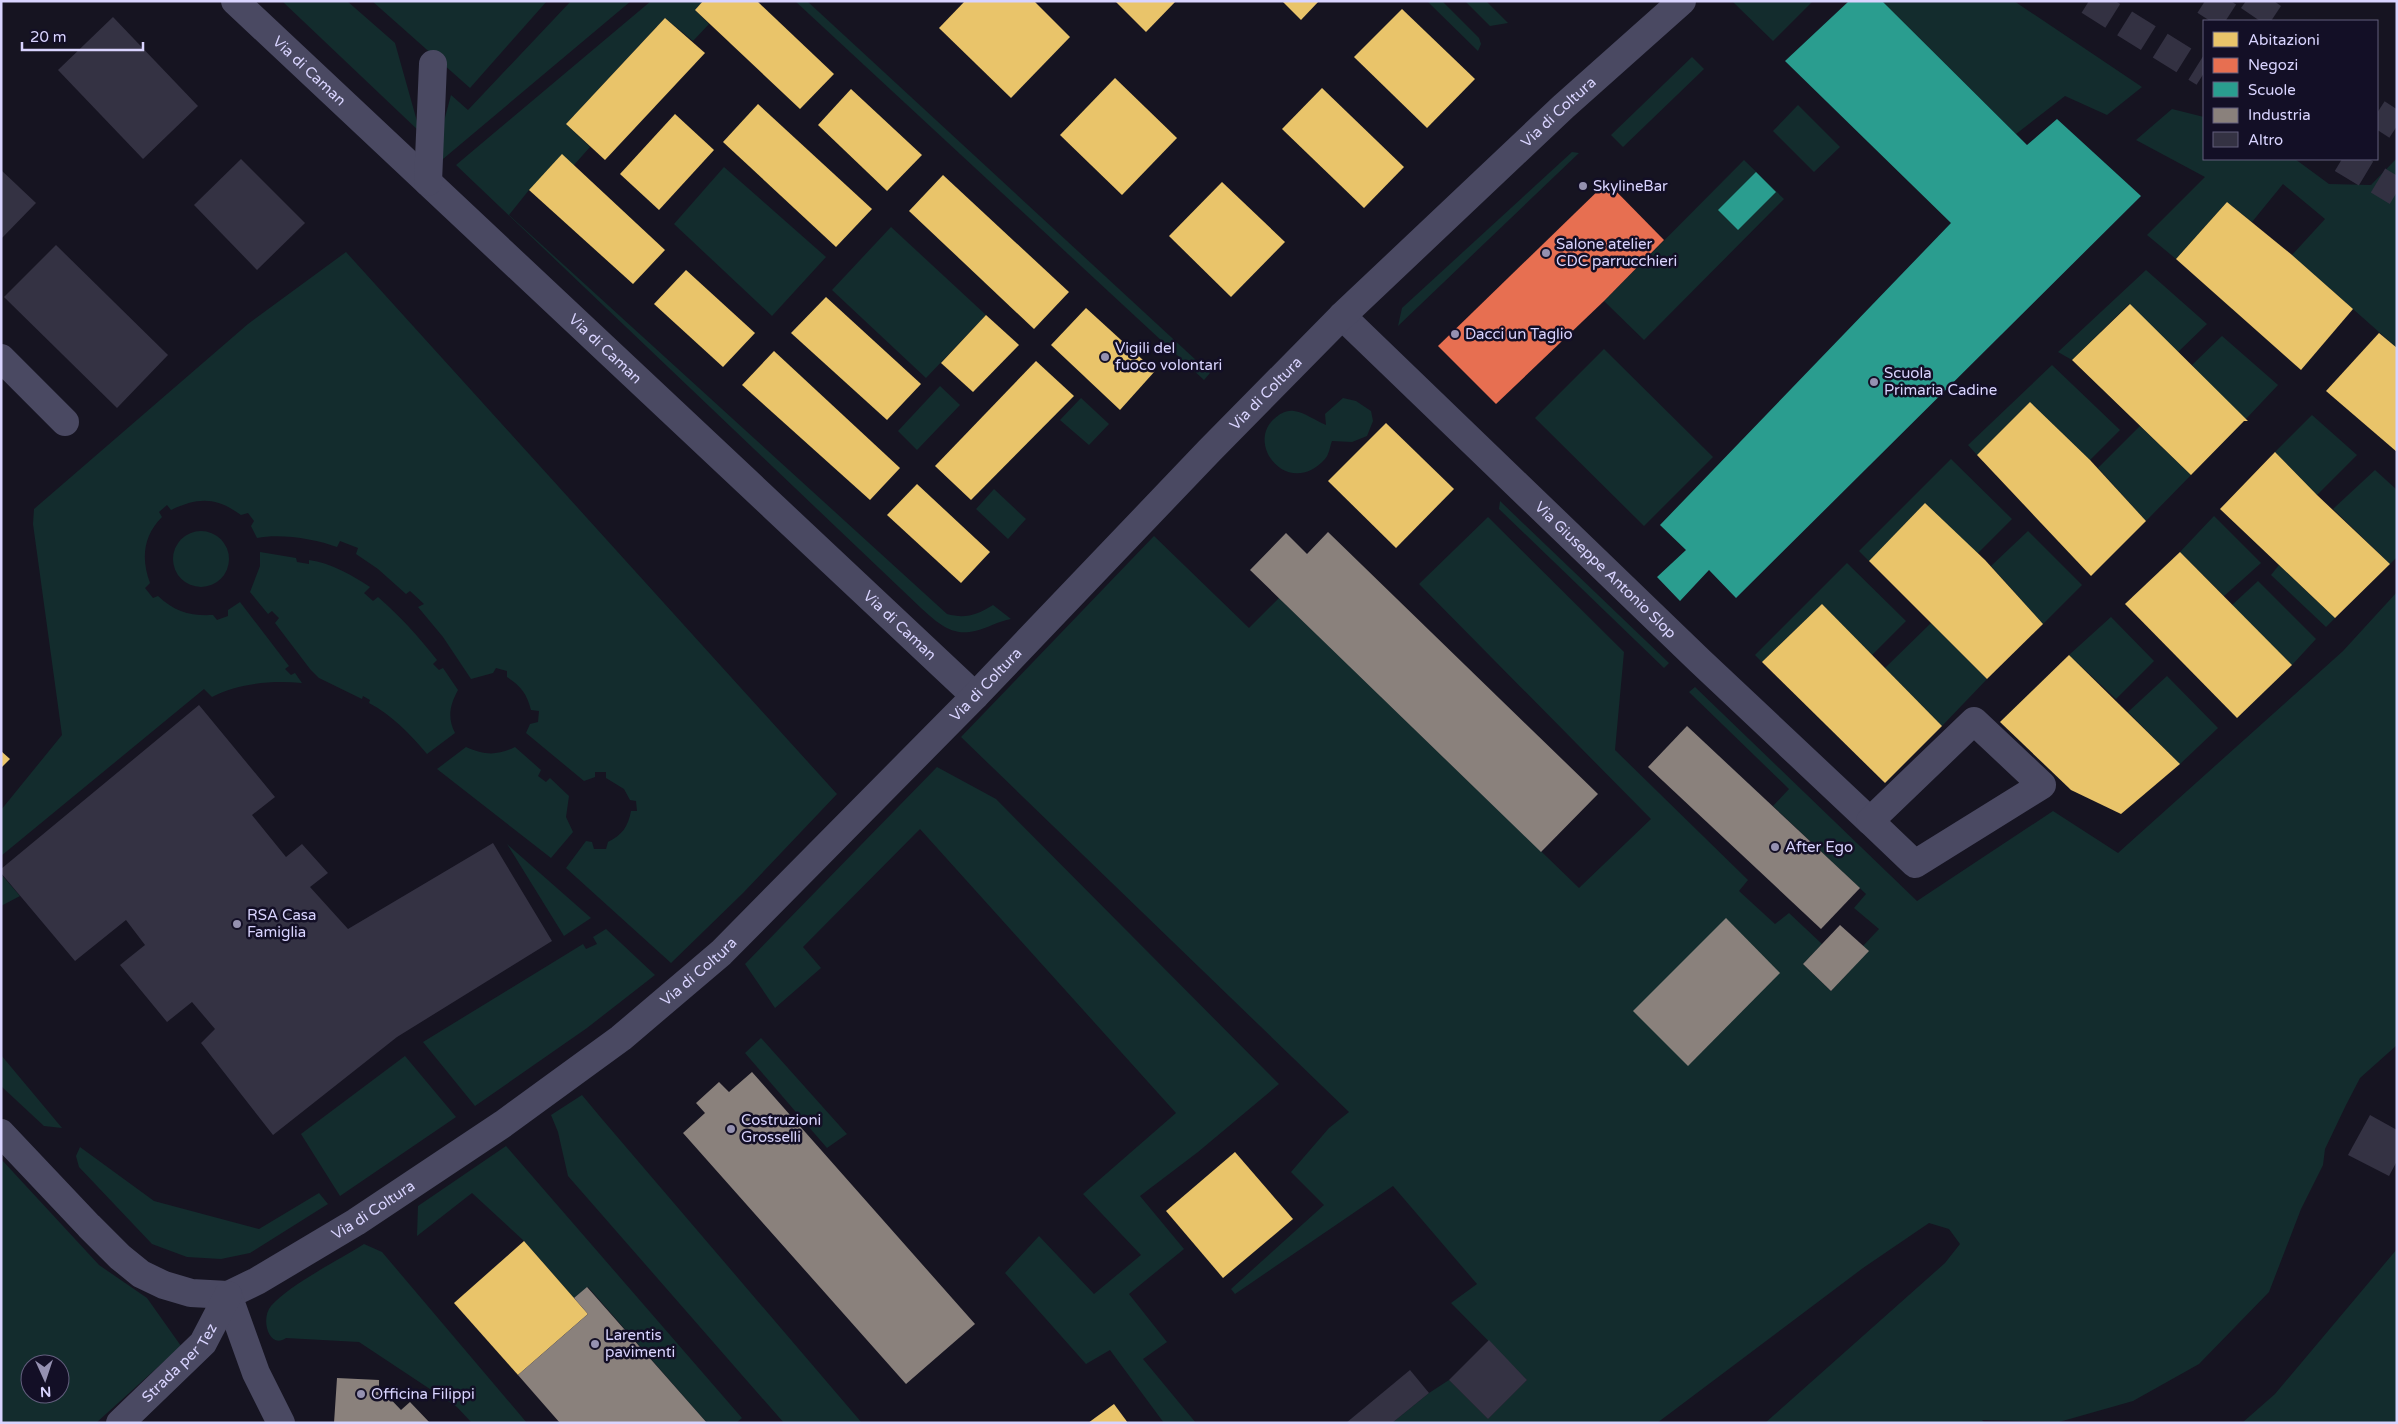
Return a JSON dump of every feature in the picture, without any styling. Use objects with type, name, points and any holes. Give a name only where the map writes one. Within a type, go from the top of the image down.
[{"type":"street","name":"Via di Caman","points":[[235,1],[975,696]]},
{"type":"street","name":"Via di Coltura","points":[[1,1133],[89,1226],[120,1257],[141,1274],[164,1286],[192,1293],[228,1295],[257,1281],[356,1222],[503,1124],[621,1038],[721,953],[975,696],[1209,451],[1342,316],[1563,107],[1682,1]]},
{"type":"street","points":[[428,182],[433,64]]},
{"type":"street","name":"Via Giuseppe Antonio Slop","points":[[1342,316],[1700,661],[1870,822],[1915,864],[2042,785],[1974,721],[1870,822]]},
{"type":"street","points":[[1,358],[65,422]]},
{"type":"street","points":[[228,1295],[256,1373],[281,1423]]},
{"type":"street","name":"Strada per Tez","points":[[120,1423],[203,1343],[228,1295]]},
{"type":"green space","points":[[282,1],[347,1],[395,43],[420,132]]},
{"type":"green space","points":[[372,1],[547,1],[470,88]]},
{"type":"green space","points":[[571,1],[631,1],[443,159],[439,140],[451,95],[468,110]]},
{"type":"green space","points":[[651,1],[703,1],[695,10],[709,24],[693,41],[665,18],[566,124],[590,147],[574,165],[529,190],[509,215],[947,614],[971,615],[993,605],[1011,619],[980,630],[959,632],[945,627],[933,618],[456,165]]},
{"type":"green space","points":[[795,1],[807,1],[1210,373],[1204,380]]},
{"type":"green space","points":[[1427,1],[1442,1],[1479,38],[1481,44],[1478,51]]},
{"type":"green space","points":[[1465,1],[1486,1],[1508,23],[1490,26]]},
{"type":"green space","points":[[1732,1],[1813,1],[1773,41]]},
{"type":"green space","points":[[1882,1],[2014,1],[2142,87],[2107,115],[2065,96],[2016,134]]},
{"type":"green space","points":[[1692,57],[1704,69],[1623,147],[1611,135]]},
{"type":"green space","points":[[1798,105],[1840,147],[1814,172],[1773,131]]},
{"type":"green space","points":[[2172,109],[2203,117],[2203,160],[2296,160],[2329,184],[2371,185],[2397,158],[2397,348],[2292,255],[2325,219],[2283,184],[2252,222],[2227,202],[2176,259],[2147,235],[2205,177],[2136,140]]},
{"type":"green space","points":[[1572,152],[1579,153],[1398,326],[1402,308]]},
{"type":"green space","points":[[1744,160],[1784,199],[1644,340],[1604,301]]},
{"type":"green space","points":[[724,167],[826,257],[772,316],[674,224]]},
{"type":"green space","points":[[891,227],[986,315],[926,378],[832,290]]},
{"type":"green space","points":[[346,252],[837,794],[743,893],[671,963],[566,868],[586,841],[592,842],[594,849],[606,849],[608,842],[624,830],[631,811],[637,811],[636,801],[630,800],[624,789],[606,778],[606,772],[595,772],[595,777],[584,781],[526,733],[530,724],[538,722],[539,711],[531,710],[528,699],[523,691],[507,677],[507,671],[496,668],[493,673],[471,679],[443,637],[418,607],[424,604],[410,591],[406,594],[378,569],[356,554],[358,548],[340,541],[337,547],[298,538],[276,536],[257,538],[251,526],[254,521],[248,513],[241,515],[215,502],[199,501],[171,510],[167,505],[159,512],[162,517],[147,540],[145,565],[150,583],[145,588],[153,598],[158,596],[183,612],[197,615],[213,615],[217,620],[228,616],[228,610],[240,602],[289,666],[285,669],[291,675],[295,673],[302,683],[256,684],[233,688],[212,697],[204,689],[1,856],[1,810],[62,735],[33,524],[34,509],[248,324]]},
{"type":"green space","points":[[2146,270],[2207,324],[2178,352],[2129,304],[2072,360],[2058,352]]},
{"type":"green space","points":[[2222,336],[2278,385],[2244,421],[2192,365]]},
{"type":"green space","points":[[1604,349],[1713,457],[1644,526],[1535,418]]},
{"type":"green space","points":[[2052,365],[2120,430],[2090,460],[2030,402],[1977,455],[1968,445]]},
{"type":"green space","points":[[940,386],[960,405],[917,450],[898,431]]},
{"type":"green space","points":[[1081,398],[1109,424],[1089,445],[1060,420]]},
{"type":"green space","points":[[1343,398],[1356,401],[1371,411],[1373,421],[1367,436],[1352,442],[1332,441],[1325,459],[1311,470],[1298,473],[1285,471],[1275,464],[1268,454],[1265,442],[1266,430],[1274,419],[1285,412],[1294,411],[1326,425],[1325,414]]},
{"type":"green space","points":[[2312,415],[2357,455],[2317,495],[2275,452]]},
{"type":"green space","points":[[2140,426],[2191,475],[2146,521],[2098,468]]},
{"type":"green space","points":[[1951,459],[2012,519],[1977,554],[1925,503],[1869,561],[1859,551]]},
{"type":"green space","points":[[2375,470],[2397,490],[2397,557],[2390,564],[2333,509]]},
{"type":"green space","points":[[994,489],[1026,519],[1008,539],[976,509]]},
{"type":"green space","points":[[1500,501],[1669,663],[1664,668],[1499,509]]},
{"type":"green space","points":[[2214,516],[2261,563],[2224,596],[2180,552]]},
{"type":"green space","points":[[1488,517],[1624,652],[1615,750],[1748,880],[1739,891],[1775,924],[1789,913],[1822,944],[1803,964],[1831,991],[1868,951],[1863,946],[1879,929],[1854,908],[1866,894],[1773,806],[1789,789],[1689,692],[1695,687],[1917,901],[2053,811],[2118,853],[2343,651],[2397,592],[2397,1045],[2360,1078],[2346,1105],[2325,1149],[2323,1165],[2301,1209],[2269,1292],[2199,1364],[2133,1401],[2059,1422],[1982,1420],[1985,1423],[1765,1423],[1945,1263],[1960,1244],[1949,1229],[1929,1223],[1863,1268],[1657,1423],[1392,1423],[1429,1393],[1449,1380],[1488,1419],[1527,1380],[1451,1303],[1477,1284],[1393,1186],[1235,1294],[1231,1289],[1324,1205],[1291,1172],[1329,1128],[1349,1112],[961,737],[1154,536],[1249,628],[1279,598],[1579,888],[1651,819],[1419,584]]},
{"type":"green space","points":[[195,531],[207,531],[221,539],[229,553],[227,570],[221,579],[207,587],[195,587],[185,582],[178,575],[173,565],[173,553],[178,543],[185,536]]},
{"type":"green space","points":[[2028,531],[2082,585],[2043,624],[1991,566]]},
{"type":"green space","points":[[260,552],[296,558],[297,562],[309,564],[309,560],[325,564],[349,574],[370,587],[364,593],[373,601],[378,597],[402,619],[437,660],[433,664],[439,670],[443,668],[458,690],[453,701],[450,716],[455,733],[427,754],[400,726],[385,713],[369,703],[370,700],[363,696],[362,699],[319,678],[275,623],[279,618],[272,611],[268,614],[250,592],[260,566]]},
{"type":"green space","points":[[1847,563],[1906,621],[1872,655],[1822,604],[1762,662],[1755,655]]},
{"type":"green space","points":[[2279,565],[2335,618],[2326,627],[2271,575]]},
{"type":"green space","points":[[2258,581],[2316,639],[2292,665],[2232,605]]},
{"type":"green space","points":[[2111,617],[2154,661],[2116,699],[2069,655]]},
{"type":"green space","points":[[1931,623],[1987,679],[1942,726],[1885,668]]},
{"type":"green space","points":[[2167,676],[2218,728],[2180,764],[2128,712]]},
{"type":"green space","points":[[466,747],[479,752],[496,753],[515,747],[541,770],[538,776],[546,782],[550,778],[569,796],[566,817],[573,832],[551,858],[437,769]]},
{"type":"green space","points":[[937,767],[996,799],[1279,1084],[1198,1152],[1140,1196],[1184,1249],[1129,1294],[1167,1342],[1143,1359],[1196,1423],[1164,1423],[1110,1350],[1086,1364],[1005,1273],[1039,1236],[1094,1294],[1141,1255],[1083,1194],[1176,1113],[920,829],[803,947],[821,968],[775,1008],[745,964]]},
{"type":"green space","points":[[507,844],[591,918],[564,936]]},
{"type":"green space","points":[[1,874],[20,896],[1,906]]},
{"type":"green space","points":[[606,929],[655,975],[587,1028],[475,1106],[423,1042],[583,944],[586,949],[597,944],[593,937]]},
{"type":"green space","points":[[761,1038],[847,1134],[827,1148],[745,1053]]},
{"type":"green space","points":[[1,1055],[62,1128],[44,1126],[1,1086]]},
{"type":"green space","points":[[405,1056],[456,1117],[340,1196],[301,1134]]},
{"type":"green space","points":[[582,1095],[862,1423],[784,1423],[568,1176],[558,1132],[551,1115]]},
{"type":"green space","points":[[506,1146],[742,1418],[736,1423],[707,1423],[588,1287],[574,1298],[524,1241],[472,1193],[417,1236],[418,1206]]},
{"type":"green space","points":[[80,1147],[154,1201],[259,1229],[319,1193],[328,1204],[250,1253],[221,1259],[187,1257],[152,1244],[79,1167],[76,1156]]},
{"type":"green space","points":[[1,1159],[99,1265],[147,1298],[181,1346],[96,1423],[1,1423]]},
{"type":"green space","points":[[364,1244],[382,1252],[527,1423],[472,1423],[457,1407],[359,1342],[286,1338],[280,1341],[271,1337],[266,1325],[266,1318],[271,1306],[279,1298],[302,1281]]},
{"type":"green space","points":[[2397,1249],[2397,1423],[2242,1423],[2275,1394]]},
{"type":"building: Abitazioni","points":[[703,1],[757,1],[834,74],[800,109],[695,10]]},
{"type":"building: Abitazioni","points":[[965,1],[1034,1],[1070,37],[1011,98],[939,28]]},
{"type":"building: Abitazioni","points":[[1115,1],[1176,1],[1146,32]]},
{"type":"building: Abitazioni","points":[[1282,1],[1319,1],[1301,20]]},
{"type":"building: Abitazioni","points":[[1402,9],[1475,79],[1427,128],[1354,57]]},
{"type":"building: Abitazioni","points":[[665,18],[705,53],[605,160],[566,124]]},
{"type":"building: Abitazioni","points":[[1115,78],[1177,138],[1122,195],[1060,135]]},
{"type":"building: Abitazioni","points":[[1322,88],[1404,167],[1364,208],[1282,129]]},
{"type":"building: Abitazioni","points":[[851,89],[922,155],[887,191],[818,125]]},
{"type":"building: Abitazioni","points":[[758,104],[872,209],[836,247],[723,142]]},
{"type":"building: Abitazioni","points":[[675,114],[714,150],[659,210],[620,174]]},
{"type":"building: Abitazioni","points":[[562,154],[665,250],[633,284],[529,190]]},
{"type":"building: Abitazioni","points":[[943,175],[1069,292],[1034,329],[909,211]]},
{"type":"building: Abitazioni","points":[[1222,182],[1285,242],[1231,297],[1169,236]]},
{"type":"building: Abitazioni","points":[[2227,202],[2292,255],[2353,309],[2301,370],[2176,259]]},
{"type":"building: Abitazioni","points":[[686,270],[755,333],[723,367],[654,304]]},
{"type":"building: Abitazioni","points":[[826,297],[921,384],[887,420],[791,333]]},
{"type":"building: Abitazioni","points":[[2130,304],[2248,421],[2244,421],[2191,475],[2072,360]]},
{"type":"building: Abitazioni","points":[[1086,308],[1155,371],[1120,410],[1051,345]]},
{"type":"building: Abitazioni","points":[[986,315],[1019,345],[973,392],[941,363]]},
{"type":"building: Abitazioni","points":[[2379,333],[2397,348],[2397,452],[2326,391]]},
{"type":"building: Abitazioni","points":[[774,351],[900,468],[870,500],[742,385]]},
{"type":"building: Abitazioni","points":[[1036,361],[1074,396],[971,500],[935,466]]},
{"type":"building: Abitazioni","points":[[2030,402],[2090,460],[2146,521],[2091,576],[1977,455]]},
{"type":"building: Abitazioni","points":[[1386,423],[1454,489],[1396,548],[1328,481]]},
{"type":"building: Abitazioni","points":[[2275,452],[2317,495],[2390,564],[2335,618],[2220,509]]},
{"type":"building: Abitazioni","points":[[917,484],[990,552],[961,583],[887,515]]},
{"type":"building: Abitazioni","points":[[1925,503],[1985,560],[2043,624],[1987,679],[1869,561]]},
{"type":"building: Abitazioni","points":[[2180,552],[2292,665],[2237,718],[2125,604]]},
{"type":"building: Abitazioni","points":[[1822,604],[1942,726],[1885,783],[1762,662]]},
{"type":"building: Abitazioni","points":[[2069,655],[2180,764],[2121,814],[2071,790],[2000,722]]},
{"type":"building: Abitazioni","points":[[1,751],[10,759],[1,768]]},
{"type":"building: Abitazioni","points":[[1235,1152],[1293,1219],[1223,1278],[1166,1211]]},
{"type":"building: Abitazioni","points":[[524,1241],[588,1314],[518,1375],[454,1303]]},
{"type":"building: Abitazioni","points":[[1114,1404],[1128,1423],[1088,1423]]},
{"type":"building: Negozi","points":[[1607,182],[1664,240],[1604,301],[1496,404],[1438,346]]},
{"type":"building: Scuole","points":[[1849,1],[1882,1],[2027,145],[2057,119],[2141,196],[1736,598],[1709,570],[1680,601],[1657,577],[1686,550],[1660,525],[1951,223],[1785,61]]},
{"type":"building: Scuole","points":[[1756,172],[1776,192],[1738,230],[1718,210]]},
{"type":"building: Industria","points":[[1328,532],[1598,794],[1541,852],[1250,570],[1286,533],[1307,554]]},
{"type":"building: Industria","name":"After Ego","points":[[1687,726],[1860,888],[1821,929],[1648,767]]},
{"type":"building: Industria","points":[[1726,918],[1780,973],[1688,1066],[1633,1011]]},
{"type":"building: Industria","points":[[1840,925],[1869,951],[1831,991],[1803,964]]},
{"type":"building: Industria","points":[[752,1072],[975,1324],[906,1384],[683,1133],[705,1113],[696,1103],[719,1082],[729,1092]]},
{"type":"building: Industria","name":"Larentis pavimenti","points":[[587,1287],[707,1423],[560,1423],[518,1375],[588,1314],[574,1298]]},
{"type":"building: Industria","name":"Officina Filippi","points":[[337,1378],[379,1380],[379,1387],[401,1410],[410,1402],[430,1423],[334,1423]]},
{"type":"building: Altro","points":[[2246,1],[2274,1],[2281,6],[2272,20],[2259,20],[2241,8]]},
{"type":"building: Altro","points":[[113,17],[198,106],[143,159],[58,70]]},
{"type":"building: Altro","points":[[241,159],[305,223],[257,270],[194,205]]},
{"type":"building: Altro","points":[[1,170],[36,203],[1,239]]},
{"type":"building: Altro","points":[[56,245],[168,355],[117,408],[4,297]]},
{"type":"building: Altro","name":"RSA Casa Famiglia","points":[[199,705],[275,797],[252,815],[286,857],[302,844],[328,873],[310,887],[348,929],[493,843],[552,941],[397,1037],[273,1135],[201,1043],[215,1029],[192,1002],[167,1022],[120,965],[145,945],[126,920],[75,961],[1,873],[1,869]]},
{"type":"building: Altro","points":[[2370,1115],[2397,1130],[2397,1161],[2389,1176],[2348,1155]]},
{"type":"building: Altro","points":[[1489,1340],[1527,1380],[1488,1419],[1449,1380]]},
{"type":"building: Altro","points":[[1410,1370],[1429,1393],[1392,1423],[1346,1423]]},
{"type":"tunnel","points":[[2089,1],[2203,72]]},
{"type":"tunnel","points":[[2205,1],[2234,20]]},
{"type":"tunnel","points":[[2378,114],[2397,126]]},
{"type":"tunnel","points":[[2344,160],[2397,192]]},
{"type":"place","name":"SkylineBar","points":[[1583,186]]},
{"type":"place","name":"Salone atelier CDC parrucchieri","points":[[1546,253]]},
{"type":"place","name":"Dacci un Taglio","points":[[1455,334]]},
{"type":"place","name":"Vigili del fuoco volontari","points":[[1105,357]]},
{"type":"place","name":"Scuola Primaria Cadine","points":[[1874,382]]},
{"type":"place","name":"After Ego","points":[[1775,847]]},
{"type":"place","name":"RSA Casa Famiglia","points":[[237,924]]},
{"type":"place","name":"Costruzioni Grosselli","points":[[731,1129]]},
{"type":"place","name":"Larentis pavimenti","points":[[595,1344]]},
{"type":"place","name":"Officina Filippi","points":[[361,1394]]}]
